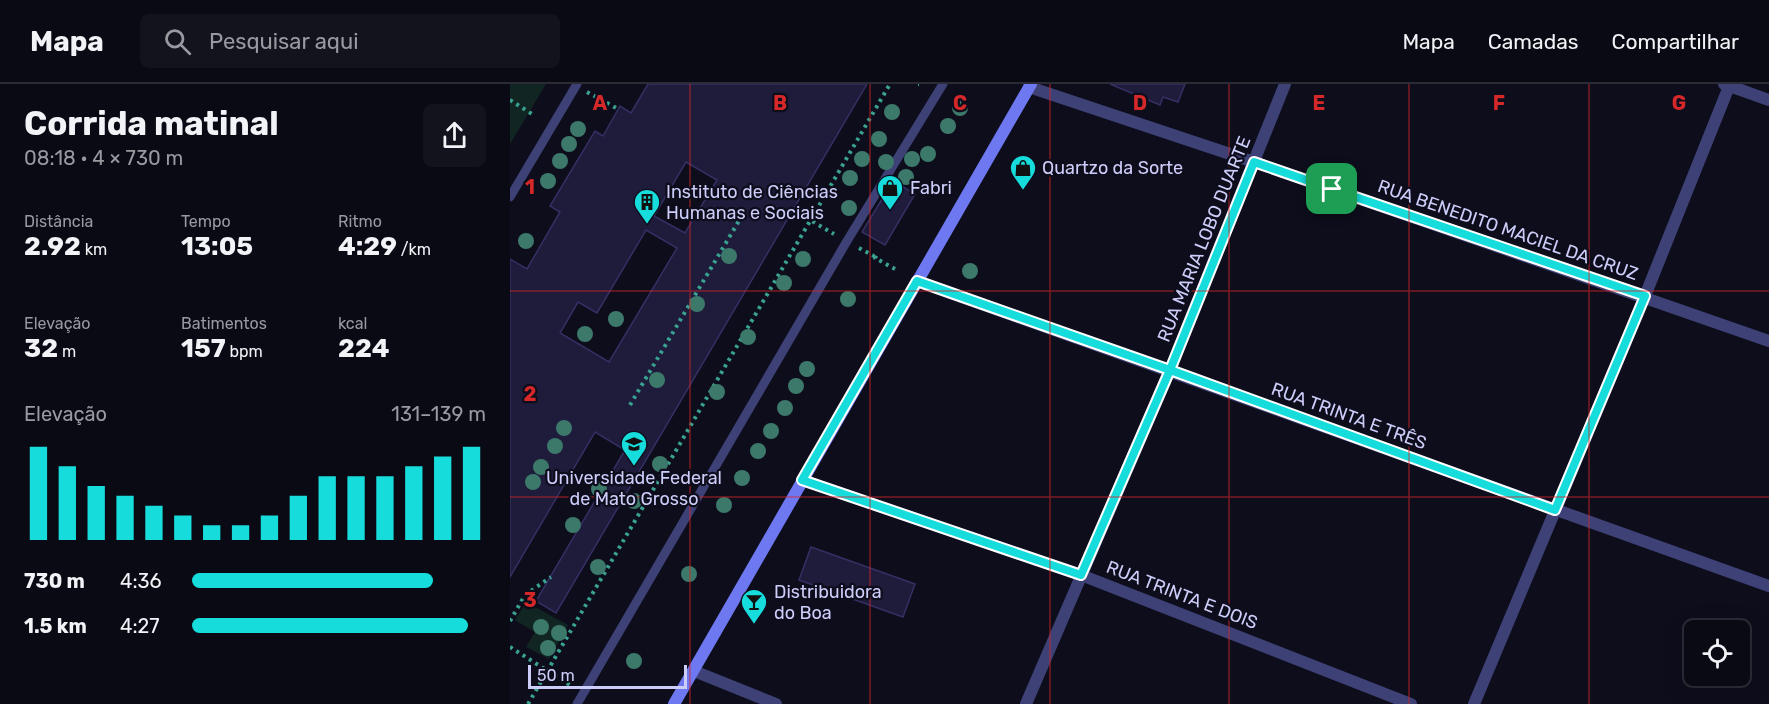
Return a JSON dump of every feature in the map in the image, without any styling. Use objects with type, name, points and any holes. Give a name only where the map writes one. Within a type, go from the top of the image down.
[{"type":"street","name":"RUA MARIA LOBO DUARTE","points":[[1026,704],[1170,370],[1286,84]]},
{"type":"street","name":"RUA BENEDITO MACIEL DA CRUZ","points":[[1030,85],[1645,296],[1769,341]]},
{"type":"street","points":[[674,704],[1030,85]]},
{"type":"street","points":[[1474,704],[1645,296],[1728,85],[1769,100]]},
{"type":"street","name":"RUA TRINTA E TRÊS","points":[[917,281],[1769,586]]},
{"type":"street","name":"RUA TRINTA E DOIS","points":[[802,480],[1081,575],[1411,704]]},
{"type":"street","points":[[694,670],[776,704]]},
{"type":"lane","points":[[577,704],[847,241],[943,84]]},
{"type":"lane","points":[[510,197],[577,85]]},
{"type":"path","points":[[528,704],[890,84]]},
{"type":"path","points":[[577,85],[618,110]]},
{"type":"path","points":[[510,100],[532,114]]},
{"type":"path","points":[[630,405],[742,214]]},
{"type":"path","points":[[510,621],[525,595],[551,577]]},
{"type":"path","points":[[511,649],[584,693]]},
{"type":"green space","points":[[510,84],[546,84],[510,144]]},
{"type":"green space","points":[[526,602],[568,625],[549,659],[526,647],[535,632],[515,620]]},
{"type":"building","points":[[648,84],[867,84],[556,613],[536,601],[625,450],[595,432],[510,577],[510,259],[527,269],[560,212],[550,206],[595,131],[603,136],[620,106],[631,113]],"holes":[[[686,162],[717,180],[685,233],[654,216]],[[646,230],[677,248],[609,362],[560,333],[578,302],[597,313]]]},
{"type":"building","points":[[1110,84],[1185,84],[1178,102],[1163,97],[1160,105]]},
{"type":"building","name":"Fabri","points":[[893,181],[915,194],[885,245],[862,232]]},
{"type":"building","points":[[811,547],[915,584],[903,617],[799,580]]},
{"type":"place","name":"Quartzo da Sorte","points":[[1023,191]]},
{"type":"place","name":"Fabri","points":[[890,211]]},
{"type":"place","name":"Instituto de Ciências Humanas e Sociais","points":[[647,225]]},
{"type":"place","name":"Universidade Federal de Mato Grosso","points":[[634,467]]},
{"type":"place","name":"Distribuidora do Boa","points":[[754,625]]},
{"type":"route","points":[[1332,189],[1254,162],[1170,370],[917,281],[802,480],[1081,575],[1170,370],[1555,510],[1645,296],[1332,189]]}]
